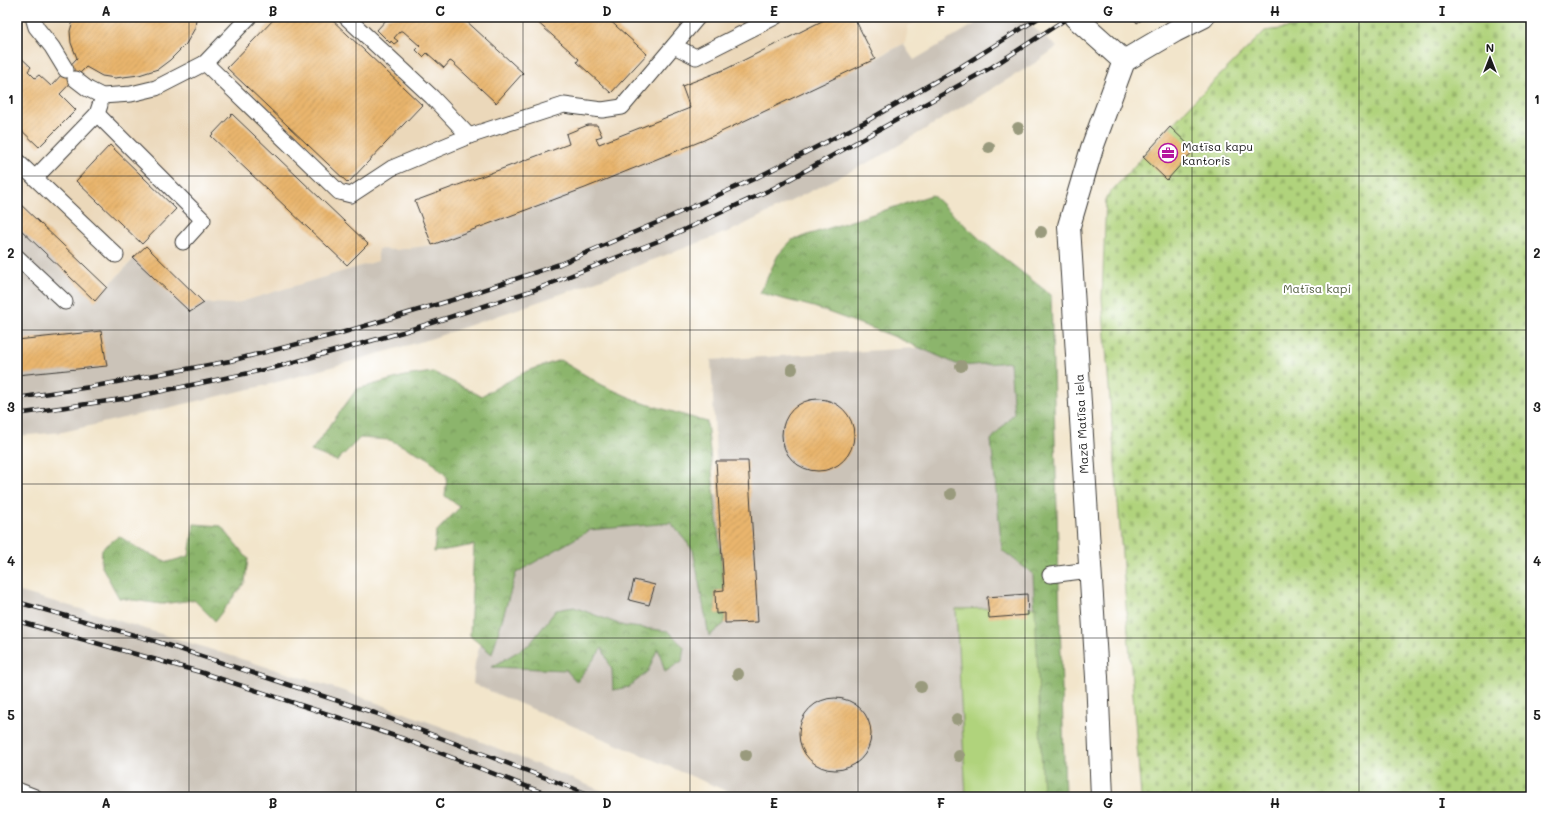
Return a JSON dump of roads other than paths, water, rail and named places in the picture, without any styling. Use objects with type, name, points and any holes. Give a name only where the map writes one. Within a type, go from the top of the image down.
[{"type":"street","points":[[1075,17],[1124,61],[1175,31],[1203,17]]},
{"type":"street","name":"Mazā Matīsa iela","points":[[1102,797],[1097,676],[1068,226],[1092,148],[1124,61]]},
{"type":"lane","points":[[33,17],[36,27],[71,74],[88,89],[102,96],[131,94],[156,88],[205,63],[249,17]]},
{"type":"lane","points":[[346,17],[432,97],[469,136]]},
{"type":"lane","points":[[205,63],[339,192],[351,194],[392,168],[469,136],[564,105],[602,110],[622,107],[698,17]]},
{"type":"lane","points":[[674,46],[696,57],[775,17]]},
{"type":"lane","points":[[35,178],[97,114],[102,96]]},
{"type":"lane","points":[[97,114],[203,220],[183,242]]},
{"type":"lane","points":[[17,161],[116,255]]},
{"type":"lane","points":[[17,257],[65,302]]},
{"type":"lane","points":[[1050,575],[1090,570]]},
{"type":"lane","points":[[17,790],[35,797]]},
{"type":"railway","points":[[17,398],[90,387],[230,361],[341,333],[459,298],[560,264],[756,178],[865,122],[962,66],[1040,17]]},
{"type":"railway","points":[[17,414],[129,398],[273,368],[403,332],[534,290],[666,238],[774,188],[992,67],[1069,17]]},
{"type":"railway","points":[[17,602],[155,641],[375,713],[596,797]]},
{"type":"railway","points":[[17,621],[200,672],[404,739],[554,797]]},
{"type":"place","name":"Matīsa kapu kantoris","points":[[1168,153]]},
{"type":"park label","name":"Matīsa kapi","points":[[1317,288]]}]
